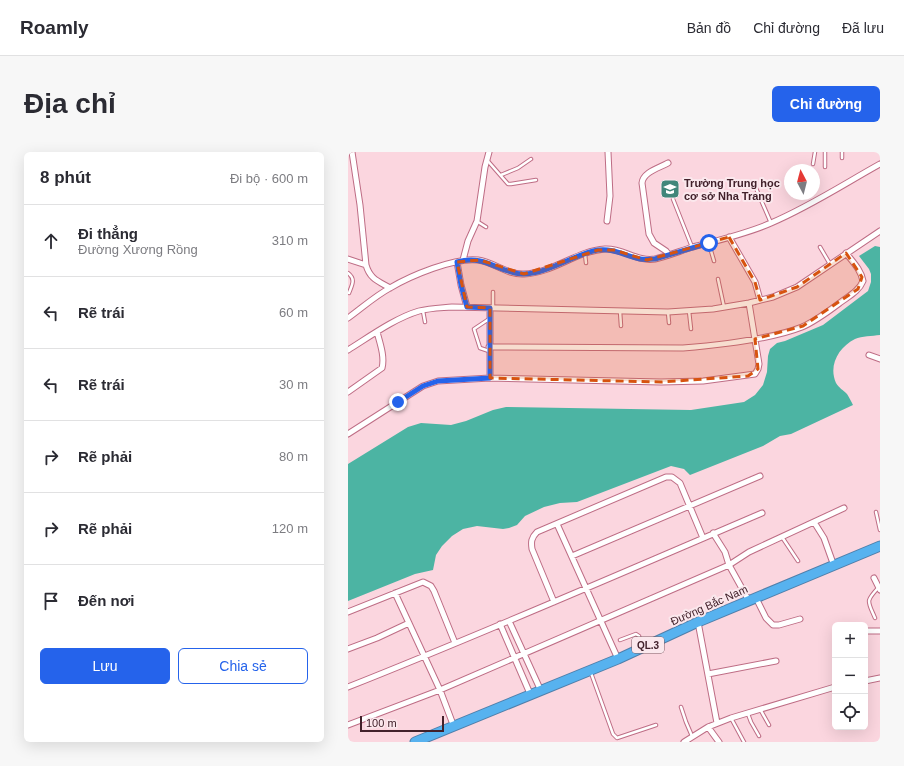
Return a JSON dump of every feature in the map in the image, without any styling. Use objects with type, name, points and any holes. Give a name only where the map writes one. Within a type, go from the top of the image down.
[{"type":"highway","name":"Đường Bắc Nam","points":[[415,742],[531,696],[618,659],[698,622],[880,546]]},
{"type":"street","points":[[352,152],[360,205],[366,265],[371,277],[390,288]]},
{"type":"street","points":[[463,260],[466,245],[477,221],[489,152]]},
{"type":"street","points":[[606,221],[610,196],[608,152]]},
{"type":"street","points":[[668,163],[643,177],[642,184],[649,234],[654,242],[669,255]]},
{"type":"street","points":[[348,318],[390,288],[417,274],[463,260],[480,260],[505,270],[524,274],[537,272],[585,253],[607,249],[647,260],[669,255],[771,224],[880,164]]},
{"type":"street","points":[[348,350],[377,332],[409,315],[423,310],[467,307],[668,312],[689,311],[749,303],[773,297],[797,287],[879,232]]},
{"type":"street","points":[[729,237],[755,282],[760,300]]},
{"type":"street","points":[[489,349],[683,348],[710,346],[755,339],[786,332],[803,326],[823,315],[858,289],[863,281],[862,277],[846,253]]},
{"type":"street","points":[[348,259],[366,265]]},
{"type":"street","points":[[457,262],[467,307]]},
{"type":"street","points":[[348,434],[423,386],[438,381],[490,378],[661,382],[703,381],[755,374],[758,369],[749,303]]},
{"type":"street","points":[[490,378],[489,349],[491,308]]},
{"type":"street","points":[[348,392],[382,368],[382,349],[377,332]]},
{"type":"street","points":[[870,355],[880,359]]},
{"type":"street","points":[[572,556],[760,476]]},
{"type":"street","points":[[554,602],[532,549],[532,537],[537,532],[666,477],[672,477],[680,483],[703,538]]},
{"type":"street","points":[[348,725],[440,690],[729,565],[749,552],[844,508]]},
{"type":"street","points":[[348,687],[425,657],[762,513]]},
{"type":"street","points":[[814,522],[824,538],[834,566]]},
{"type":"street","points":[[557,524],[618,659]]},
{"type":"street","points":[[713,533],[725,552],[729,565],[752,599],[773,625],[778,626],[800,619]]},
{"type":"street","points":[[874,578],[879,589]]},
{"type":"street","points":[[348,612],[423,582],[431,586],[434,591],[455,643]]},
{"type":"street","points":[[395,593],[440,690],[454,727]]},
{"type":"street","points":[[509,621],[541,691]]},
{"type":"street","points":[[698,622],[717,723]]},
{"type":"street","points":[[348,649],[409,623]]},
{"type":"street","points":[[500,624],[531,696]]},
{"type":"street","points":[[868,631],[880,631]]},
{"type":"street","points":[[708,674],[776,661]]},
{"type":"street","points":[[868,680],[880,678]]},
{"type":"street","points":[[684,742],[692,736],[717,723],[832,688]]},
{"type":"street","points":[[708,727],[719,742]]},
{"type":"lane","points":[[813,164],[815,152]]},
{"type":"lane","points":[[825,152],[825,167]]},
{"type":"lane","points":[[842,152],[842,158]]},
{"type":"lane","points":[[487,159],[506,182],[511,184],[536,180]]},
{"type":"lane","points":[[501,175],[518,168],[531,159]]},
{"type":"lane","points":[[755,186],[771,224]]},
{"type":"lane","points":[[673,199],[692,247]]},
{"type":"lane","points":[[477,221],[486,227]]},
{"type":"lane","points":[[709,243],[714,261]]},
{"type":"lane","points":[[820,247],[830,264]]},
{"type":"lane","points":[[585,253],[586,263]]},
{"type":"lane","points":[[348,273],[354,282],[349,293]]},
{"type":"lane","points":[[718,279],[724,307]]},
{"type":"lane","points":[[491,308],[493,292]]},
{"type":"lane","points":[[423,310],[425,322]]},
{"type":"lane","points":[[620,311],[620,326]]},
{"type":"lane","points":[[689,311],[691,329]]},
{"type":"lane","points":[[668,312],[668,323]]},
{"type":"lane","points":[[489,349],[480,348],[474,329],[490,319]]},
{"type":"lane","points":[[876,512],[880,530]]},
{"type":"lane","points":[[782,536],[798,561]]},
{"type":"lane","points":[[875,618],[869,598],[879,589]]},
{"type":"lane","points":[[620,640],[636,634],[639,636],[642,648]]},
{"type":"lane","points":[[590,671],[615,737],[617,738],[624,736],[656,725]]},
{"type":"lane","points":[[681,707],[692,736]]},
{"type":"lane","points":[[760,709],[769,725]]},
{"type":"lane","points":[[748,713],[759,736]]},
{"type":"lane","points":[[731,718],[744,742]]},
{"type":"highlighted area","points":[[729,237],[755,282],[760,300],[797,287],[846,253],[862,277],[858,289],[803,326],[755,339],[758,369],[748,376],[661,382],[490,378],[490,308],[467,307],[457,262],[480,260],[524,274],[598,250],[614,250],[647,260]]},
{"type":"shaded area","points":[[875,246],[880,247],[880,335],[861,337],[849,342],[836,357],[833,370],[836,383],[847,394],[853,405],[791,434],[780,436],[763,446],[690,475],[684,469],[671,466],[577,502],[560,503],[544,507],[525,516],[517,525],[509,528],[503,529],[477,526],[463,529],[452,536],[442,546],[436,555],[433,570],[415,574],[348,601],[348,464],[408,427],[421,423],[451,425],[506,407],[691,410],[744,402],[755,395],[763,385],[767,372],[770,349],[777,343],[823,325],[868,291],[871,282],[871,274],[859,256]]},
{"type":"place","name":"Trường Trung học cơ sở Nha Trang","points":[[670,189]]},
{"type":"route","points":[[398,402],[423,386],[438,381],[490,378],[490,308],[467,307],[457,262],[463,260],[480,260],[514,273],[524,274],[537,272],[585,253],[598,250],[614,250],[647,260],[709,243]]}]
